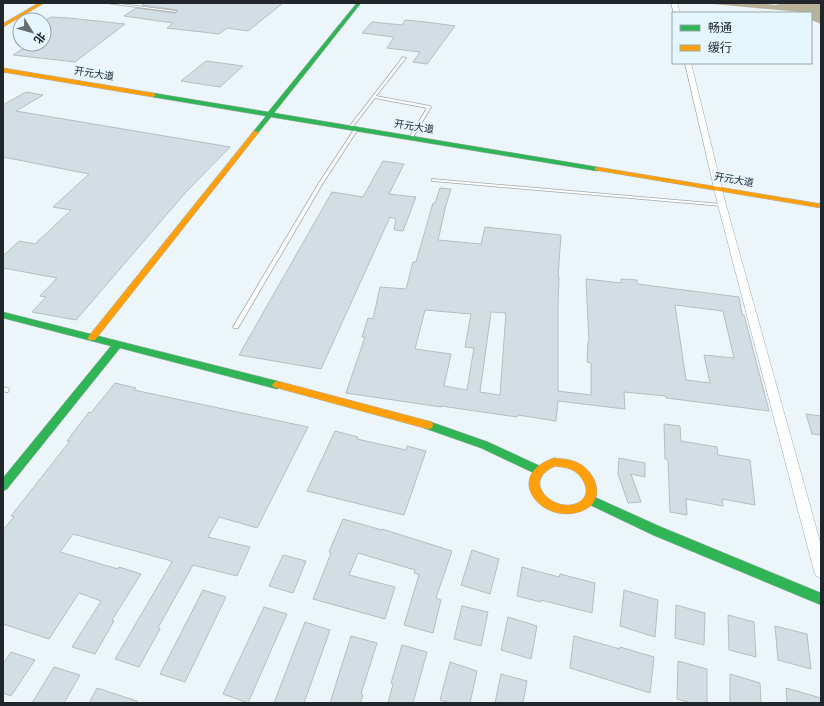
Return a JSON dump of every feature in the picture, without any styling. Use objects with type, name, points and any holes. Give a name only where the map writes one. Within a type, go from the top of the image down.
[{"type":"street","points":[[3,26],[42,3]]},
{"type":"street","points":[[92,338],[359,3]]},
{"type":"street","points":[[688,64],[722,205],[821,571]]},
{"type":"street","name":"开元大道","points":[[3,70],[821,206]]},
{"type":"street","points":[[5,317],[371,409],[449,431],[500,451],[538,470]]},
{"type":"street","points":[[3,486],[117,345]]},
{"type":"street","points":[[554,462],[574,466],[582,471],[588,479],[592,490],[590,500],[582,508],[571,512],[558,511],[546,505],[538,497],[534,488],[534,479],[538,470],[545,465],[554,462]]},
{"type":"street","points":[[590,500],[657,532],[821,599]]},
{"type":"lane","points":[[107,3],[175,12]]},
{"type":"lane","points":[[236,327],[353,129],[374,97],[404,58]]},
{"type":"lane","points":[[374,97],[429,107],[411,138]]},
{"type":"lane","points":[[433,180],[722,205]]},
{"type":"shaded area","points":[[702,3],[757,3],[776,5],[781,3],[819,3],[821,6],[821,24],[812,20],[812,12]]},
{"type":"building","points":[[145,3],[283,3],[248,31],[227,28],[219,34],[167,28],[173,23],[124,16],[136,8],[175,13],[178,11],[142,5]]},
{"type":"building","points":[[52,17],[125,24],[75,62],[13,55],[18,52],[52,52]]},
{"type":"building","points":[[405,20],[455,26],[427,64],[413,62],[420,52],[387,48],[394,37],[362,33],[372,22],[402,25]]},
{"type":"building","points":[[206,61],[243,66],[220,87],[181,81]]},
{"type":"building","points":[[26,92],[43,95],[16,111],[230,147],[186,192],[76,320],[32,312],[46,297],[40,296],[57,278],[3,268],[3,256],[19,241],[35,244],[71,210],[53,207],[89,174],[3,157],[3,105]]},
{"type":"building","points":[[383,161],[404,164],[389,194],[416,197],[403,231],[394,230],[396,219],[390,217],[321,369],[239,355],[332,192],[363,197]]},
{"type":"building","points":[[440,188],[451,189],[438,240],[481,244],[485,227],[561,235],[558,277],[558,391],[591,395],[591,363],[587,362],[589,342],[586,279],[621,283],[621,279],[637,280],[637,284],[739,297],[742,315],[744,315],[769,411],[666,398],[666,396],[624,392],[625,409],[558,401],[556,421],[518,415],[517,417],[441,407],[346,393],[365,337],[362,337],[368,318],[373,319],[380,287],[406,289],[413,262],[416,262],[433,203],[435,203]],"holes":[[[675,305],[723,311],[734,358],[704,355],[710,383],[686,380]],[[425,310],[471,314],[465,347],[474,348],[467,390],[444,386],[451,354],[415,349]],[[491,312],[506,313],[500,395],[480,392]]]},
{"type":"building","points":[[115,383],[136,388],[134,390],[308,427],[257,528],[219,517],[208,537],[250,547],[237,576],[193,565],[158,628],[160,629],[139,667],[115,659],[172,562],[168,560],[73,534],[60,552],[118,569],[119,567],[141,574],[112,620],[114,621],[95,654],[72,647],[101,601],[79,593],[49,639],[3,624],[3,530],[14,517],[11,516],[70,441],[67,441],[89,412],[91,413]]},
{"type":"building","points":[[806,414],[821,416],[821,435],[812,434]]},
{"type":"building","points":[[664,424],[680,426],[681,441],[717,447],[718,455],[750,460],[755,505],[722,499],[723,506],[686,499],[687,515],[670,512],[668,460],[665,459]]},
{"type":"building","points":[[335,431],[358,437],[357,439],[406,450],[407,446],[426,451],[404,515],[307,491]]},
{"type":"building","points":[[619,458],[645,463],[645,477],[631,474],[641,502],[628,503],[618,474]]},
{"type":"building","points":[[343,519],[382,529],[452,551],[436,598],[441,600],[433,633],[404,625],[419,575],[414,573],[415,570],[358,553],[349,575],[395,587],[385,619],[313,599],[331,553],[329,552]]},
{"type":"building","points":[[472,550],[499,559],[490,594],[461,585]]},
{"type":"building","points":[[283,555],[306,561],[293,593],[269,586]]},
{"type":"building","points":[[522,567],[559,577],[560,574],[595,583],[592,613],[541,600],[541,602],[517,596]]},
{"type":"building","points":[[203,590],[226,597],[185,682],[160,674]]},
{"type":"building","points":[[624,590],[658,600],[655,637],[620,626]]},
{"type":"building","points":[[676,605],[705,613],[704,645],[675,638]]},
{"type":"building","points":[[462,606],[488,612],[481,646],[454,639]]},
{"type":"building","points":[[264,607],[287,614],[248,703],[223,694]]},
{"type":"building","points":[[728,615],[754,622],[756,657],[729,650]]},
{"type":"building","points":[[508,617],[537,626],[531,659],[501,650]]},
{"type":"building","points":[[305,622],[330,630],[304,703],[274,703]]},
{"type":"building","points":[[775,626],[807,634],[811,669],[778,660]]},
{"type":"building","points":[[351,636],[377,643],[361,694],[363,695],[360,703],[330,703]]},
{"type":"building","points":[[574,636],[654,657],[650,693],[570,668]]},
{"type":"building","points":[[402,645],[427,652],[413,703],[388,703],[393,684],[391,683]]},
{"type":"building","points":[[11,652],[35,660],[11,696],[3,693],[3,664]]},
{"type":"building","points":[[678,661],[707,669],[707,703],[691,703],[677,699]]},
{"type":"building","points":[[450,662],[477,671],[470,703],[450,703],[440,700]]},
{"type":"building","points":[[54,667],[80,675],[64,703],[32,703]]},
{"type":"building","points":[[501,674],[527,681],[523,703],[495,703]]},
{"type":"building","points":[[730,674],[760,683],[761,703],[730,703]]},
{"type":"building","points":[[97,688],[137,701],[137,703],[89,703]]},
{"type":"building","points":[[786,688],[821,698],[821,703],[787,703]]},
{"type":"traffic: fast","points":[[256,132],[359,3]]},
{"type":"traffic: fast","points":[[153,95],[597,169]]},
{"type":"traffic: fast","points":[[3,315],[277,385]]},
{"type":"traffic: fast","points":[[3,486],[117,345]]},
{"type":"traffic: fast","points":[[428,425],[457,434],[484,445],[538,470]]},
{"type":"traffic: fast","points":[[590,500],[657,531],[821,599]]},
{"type":"traffic: slow","points":[[3,26],[42,3]]},
{"type":"traffic: slow","points":[[3,70],[153,95]]},
{"type":"traffic: slow","points":[[92,338],[256,132]]},
{"type":"traffic: slow","points":[[597,169],[821,206]]},
{"type":"traffic: slow","points":[[277,385],[428,425]]},
{"type":"traffic: slow","points":[[554,462],[573,465],[580,469],[588,478],[591,494],[585,504],[575,509],[564,510],[544,502],[538,494],[534,486],[534,477],[540,469],[554,462]]}]
